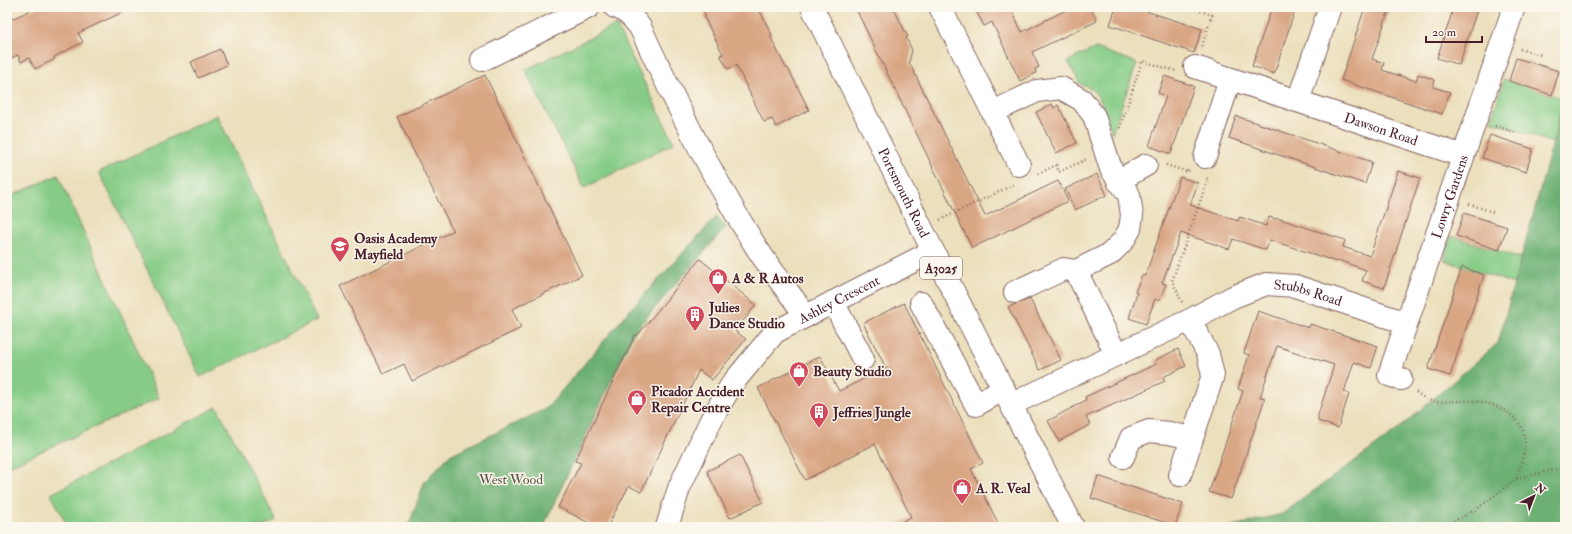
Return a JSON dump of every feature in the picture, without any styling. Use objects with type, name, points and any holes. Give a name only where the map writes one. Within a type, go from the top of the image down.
[{"type":"street","points":[[482,60],[589,7]]},
{"type":"street","points":[[615,7],[631,16],[640,27],[675,102],[718,183],[754,243],[806,316]]},
{"type":"street","name":"Portsmouth Road","points":[[812,7],[933,251],[1073,527]]},
{"type":"street","points":[[1298,101],[1330,7]]},
{"type":"street","name":"Lowry Gardens","points":[[1401,379],[1389,375],[1514,7]]},
{"type":"street","points":[[942,12],[1025,174]]},
{"type":"street","name":"Dawson Road","points":[[1195,67],[1230,80],[1463,156]]},
{"type":"street","points":[[1200,169],[1230,80]]},
{"type":"street","points":[[993,112],[1036,91],[1061,88],[1082,100],[1094,116],[1111,169],[1129,195],[1132,215],[1130,229],[1123,241],[1110,254],[1076,271],[1064,269],[1015,292]]},
{"type":"street","points":[[1118,181],[1146,165]]},
{"type":"street","name":"Ashley Crescent","points":[[667,527],[679,488],[710,420],[732,384],[775,332],[933,251]]},
{"type":"street","points":[[1076,271],[1116,354]]},
{"type":"street","name":"Stubbs Road","points":[[921,303],[976,405],[1008,397],[1116,354],[1190,320],[1233,297],[1266,284],[1295,286],[1406,323]]},
{"type":"street","points":[[833,302],[863,359]]},
{"type":"street","points":[[1180,475],[1191,438],[1204,405],[1213,376],[1208,354],[1190,320]]},
{"type":"street","points":[[1123,457],[1131,438],[1149,431],[1169,433],[1191,438]]},
{"type":"path","points":[[922,229],[1025,174],[1056,165],[1059,172],[1114,147],[1142,61],[1192,76],[1212,15],[1189,7]]},
{"type":"path","points":[[1188,172],[1193,158],[1208,179],[1172,281],[1190,320]]},
{"type":"path","points":[[1146,165],[1165,164],[1188,172],[1200,169]]},
{"type":"path","points":[[1449,197],[1493,212]]},
{"type":"path","points":[[1401,379],[1424,398],[1447,403],[1459,401],[1490,403],[1504,409],[1516,419],[1523,431],[1526,444],[1516,479]]},
{"type":"path","points":[[1443,527],[1477,509],[1516,479],[1565,467]]},
{"type":"green space","points":[[616,25],[674,143],[584,188],[525,70]]},
{"type":"green space","points":[[1096,48],[1137,63],[1112,133],[1102,103],[1093,91],[1080,84],[1068,61]]},
{"type":"green space","points":[[1504,79],[1564,99],[1553,143],[1491,121]]},
{"type":"green space","points":[[1565,98],[1565,527],[1229,527],[1282,514],[1396,431],[1498,343]]},
{"type":"green space","points":[[217,115],[317,320],[200,377],[99,172]]},
{"type":"green space","points":[[58,175],[159,398],[7,467],[7,198]]},
{"type":"green space","name":"West Wood","points":[[717,216],[726,227],[634,332],[543,527],[408,527],[425,481],[450,455],[547,408],[630,310]]},
{"type":"green space","points":[[1451,236],[1521,258],[1514,284],[1444,260]]},
{"type":"green space","points":[[217,407],[276,520],[262,527],[68,527],[51,494]]},
{"type":"building","points":[[38,7],[134,7],[78,33],[83,42],[35,69],[29,58],[21,62],[18,55],[7,60],[7,21]]},
{"type":"building","points":[[701,7],[758,7],[772,35],[770,36],[809,110],[776,127],[772,119],[764,122],[736,65],[728,69],[720,55],[723,54],[704,17],[706,16]]},
{"type":"building","points":[[855,7],[893,7],[908,37],[906,38],[912,50],[909,62],[985,216],[1058,181],[1068,201],[972,248]]},
{"type":"building","points":[[974,7],[1019,7],[1012,11],[1022,32],[1072,7],[1090,7],[1097,21],[1032,52],[1039,67],[1035,69],[1036,73],[1020,81],[992,22],[984,26]]},
{"type":"building","points":[[1116,7],[1133,7],[1202,29],[1194,53],[1110,25]]},
{"type":"building","points":[[1272,7],[1296,7],[1274,74],[1252,66]]},
{"type":"building","points":[[1365,7],[1390,7],[1372,59],[1384,63],[1382,70],[1416,81],[1418,74],[1435,80],[1433,87],[1450,92],[1442,114],[1341,80]]},
{"type":"building","points":[[1454,7],[1478,7],[1459,65],[1437,58]]},
{"type":"building","points":[[220,49],[227,65],[198,78],[191,62]]},
{"type":"building","points":[[1516,58],[1559,71],[1552,95],[1509,81]]},
{"type":"building","points":[[485,75],[582,275],[512,309],[521,328],[412,381],[404,364],[383,374],[340,286],[453,231],[397,117]]},
{"type":"building","points":[[1164,76],[1194,86],[1171,154],[1149,146],[1166,96],[1158,93]]},
{"type":"building","points":[[1052,104],[1054,108],[1058,105],[1077,143],[1056,153],[1036,112]]},
{"type":"building","points":[[1236,116],[1372,162],[1365,184],[1229,138]]},
{"type":"building","points":[[1490,135],[1533,149],[1526,172],[1482,158]]},
{"type":"building","points":[[1398,171],[1420,178],[1384,288],[1362,281],[1366,270],[1270,240],[1266,250],[1233,239],[1229,249],[1181,233],[1162,283],[1166,284],[1159,301],[1155,299],[1146,324],[1129,318],[1137,293],[1135,292],[1142,275],[1145,276],[1180,177],[1198,183],[1190,205],[1238,221],[1240,217],[1266,226],[1269,217],[1277,218],[1345,240],[1343,247],[1370,256]]},
{"type":"building","points":[[1097,174],[1107,195],[1075,210],[1065,189]]},
{"type":"building","points":[[1464,213],[1507,227],[1499,250],[1456,236]]},
{"type":"building","points":[[700,259],[756,305],[735,331],[746,339],[712,380],[699,370],[641,492],[629,486],[607,527],[597,527],[558,507],[581,463],[575,461],[635,335],[637,336]]},
{"type":"building","points":[[1462,267],[1484,275],[1450,376],[1428,369]]},
{"type":"building","points":[[1030,299],[1061,360],[1040,370],[1008,307]]},
{"type":"building","points":[[904,303],[983,463],[971,469],[1000,527],[891,527],[911,517],[875,444],[805,480],[758,388],[820,356],[839,391],[886,368],[863,323]]},
{"type":"building","points":[[1258,311],[1309,328],[1310,324],[1378,346],[1371,368],[1354,362],[1344,392],[1349,394],[1338,428],[1318,421],[1318,415],[1334,365],[1277,346],[1260,397],[1265,398],[1231,499],[1209,492],[1243,391],[1238,389],[1249,355],[1244,353]]},
{"type":"building","points":[[1178,349],[1186,366],[1163,377],[1165,381],[1086,417],[1090,425],[1059,441],[1048,421],[1086,400],[1085,397],[1156,364],[1155,360]]},
{"type":"building","points":[[740,455],[763,502],[730,518],[707,471]]},
{"type":"building","points":[[1098,476],[1183,504],[1175,526],[1091,498]]},
{"type":"place","name":"Oasis Academy Mayfield","points":[[340,263]]},
{"type":"place","name":"A & R Autos","points":[[718,295]]},
{"type":"place","name":"Julies Dance Studio","points":[[695,332]]},
{"type":"place","name":"Beauty Studio","points":[[799,388]]},
{"type":"place","name":"Picador Accident Repair Centre","points":[[637,416]]},
{"type":"place","name":"Jeffries Jungle","points":[[819,429]]},
{"type":"place","name":"A. R. Veal","points":[[962,505]]}]
